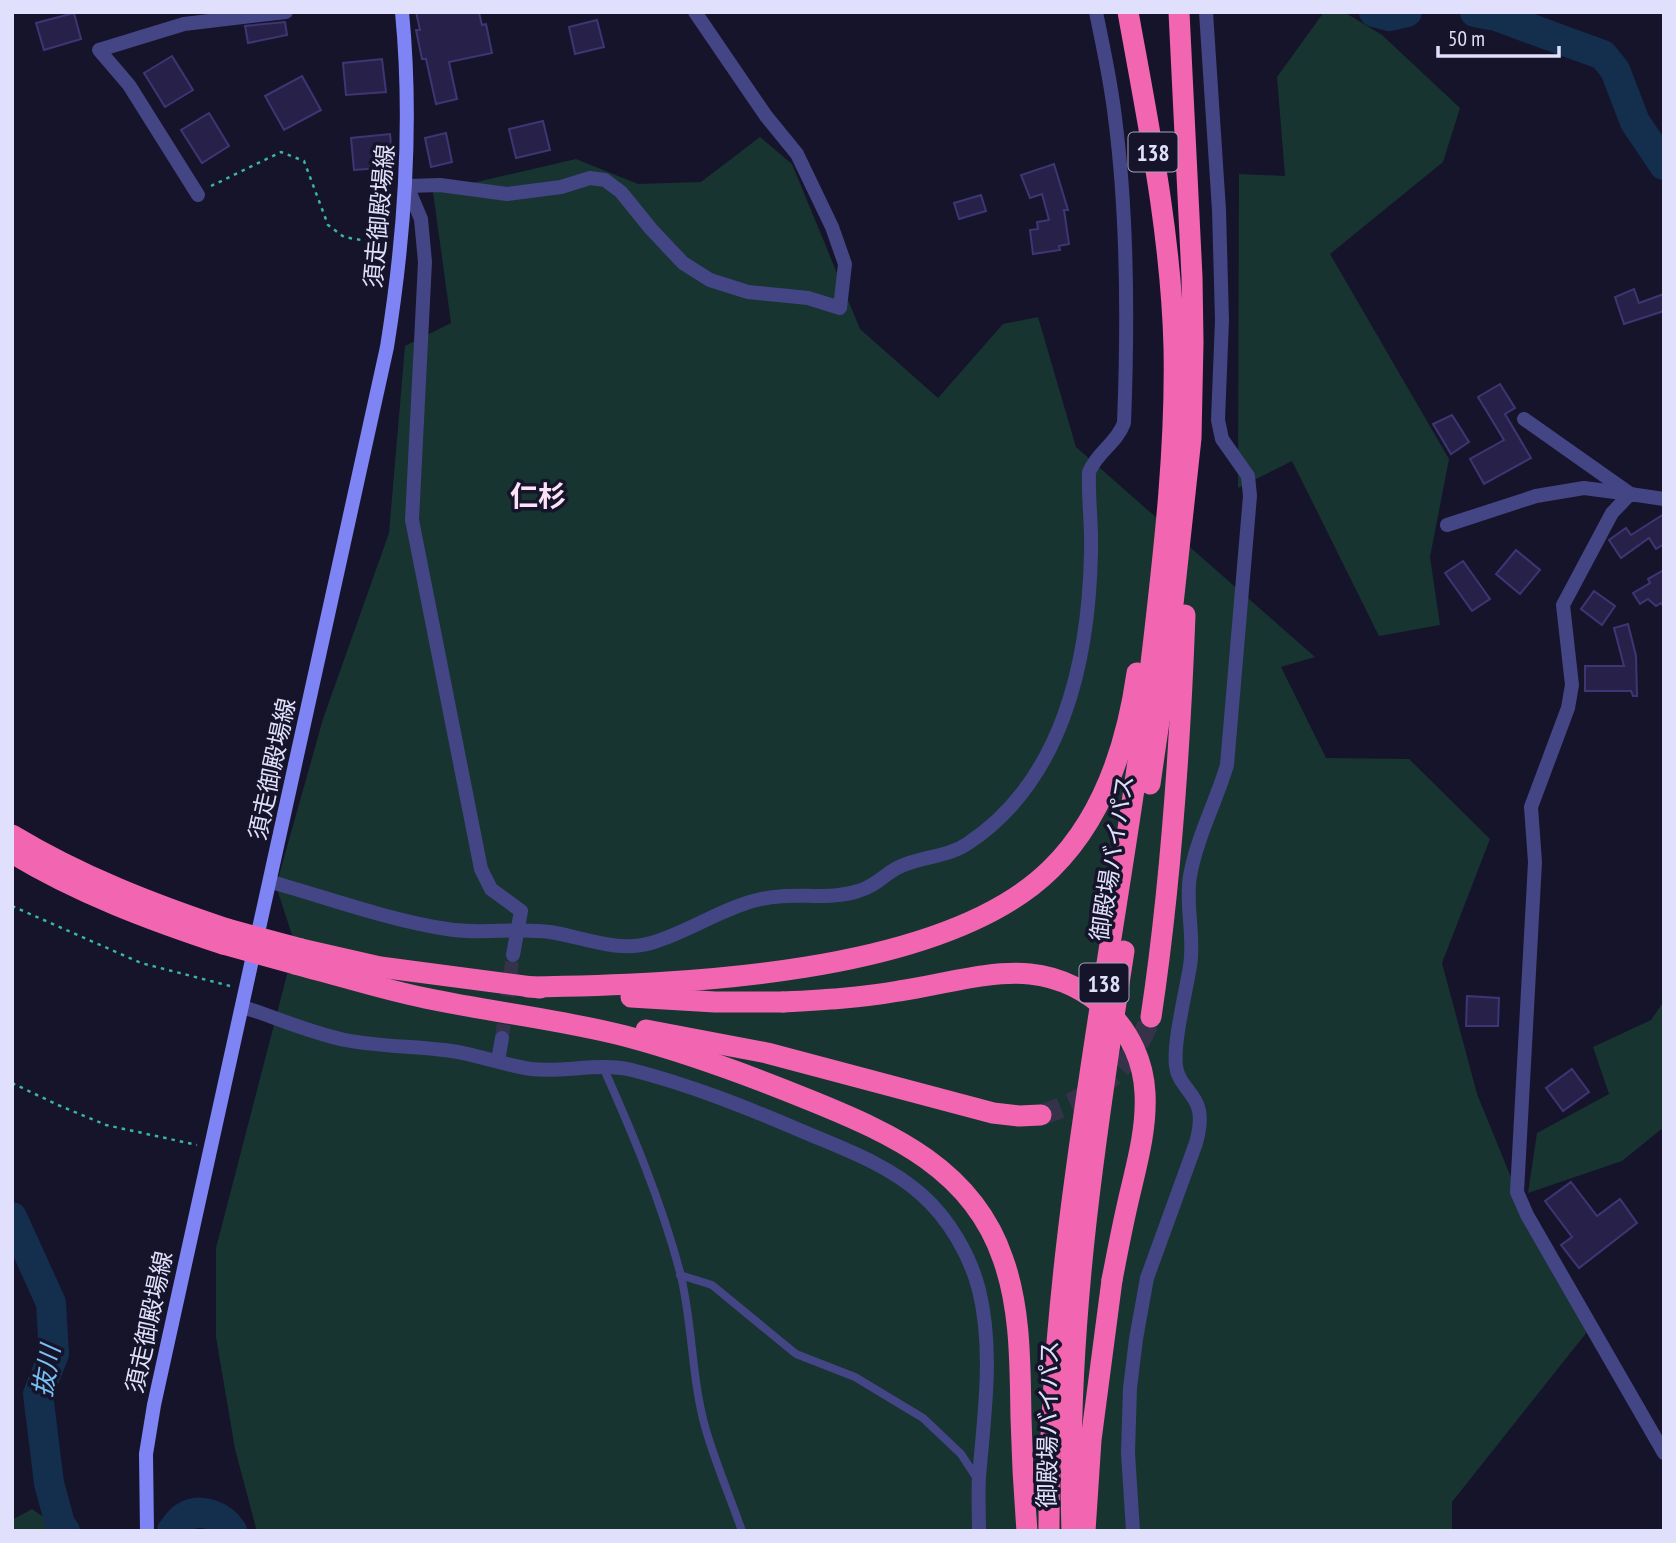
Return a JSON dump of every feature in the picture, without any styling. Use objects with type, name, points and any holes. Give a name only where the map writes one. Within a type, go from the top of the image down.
[{"type":"highway","name":"御殿場バイパス","points":[[1072,1531],[1073,1391],[1082,1259],[1097,1122],[1164,687],[1181,437],[1171,292],[1156,165],[1128,12]]},
{"type":"highway","name":"御殿場バイパス","points":[[1049,1531],[1053,1405],[1062,1285],[1082,1120],[1147,703],[1193,342],[1179,12]]},
{"type":"highway","points":[[528,987],[662,984],[755,974],[851,958],[949,931],[988,914],[1031,886],[1051,869],[1078,839],[1099,804],[1115,763],[1136,683],[1181,437]]},
{"type":"highway","points":[[1150,1017],[1172,825],[1182,691],[1181,437]]},
{"type":"highway","points":[[12,835],[72,868],[225,937]]},
{"type":"highway","points":[[12,853],[67,883],[167,926],[225,937],[298,957],[375,985],[423,998],[591,1029],[682,1053],[759,1079],[832,1109],[883,1132],[926,1158],[957,1184],[982,1215],[1003,1259],[1014,1307],[1020,1359],[1022,1474],[1027,1531]]},
{"type":"highway","points":[[298,957],[528,987],[715,1002],[847,998],[1000,975],[1029,974],[1058,980],[1102,1004],[1131,1041],[1141,1067],[1145,1092],[1145,1120],[1112,1280],[1091,1440],[1085,1531]]},
{"type":"highway","points":[[375,985],[703,1040],[833,1069],[993,1113],[1041,1115]]},
{"type":"main road","name":"須走御殿場線","points":[[146,1526],[146,1454],[154,1405],[387,347],[407,187],[408,72],[402,12]]},
{"type":"street","points":[[198,195],[129,85],[99,50],[184,24],[286,12]]},
{"type":"street","points":[[513,955],[522,911],[491,889],[481,869],[412,520],[425,262],[421,219],[407,187],[440,185],[507,194],[561,187],[590,177],[605,180],[621,192],[683,263],[710,280],[748,292],[808,298],[840,308],[845,264],[832,227],[803,166],[695,12]]},
{"type":"street","points":[[271,882],[450,930],[549,932],[607,945],[630,946],[651,943],[755,900],[805,894],[843,896],[862,891],[897,868],[964,847],[990,829],[1016,802],[1051,751],[1064,722],[1084,640],[1091,553],[1089,472],[1094,460],[1121,433],[1124,423],[1125,286],[1121,169],[1115,115],[1096,12]]},
{"type":"street","points":[[1133,1531],[1128,1453],[1130,1388],[1136,1339],[1147,1278],[1200,1127],[1199,1107],[1180,1083],[1176,1065],[1191,961],[1187,898],[1198,844],[1227,765],[1251,496],[1248,476],[1222,439],[1218,420],[1222,320],[1219,210],[1206,12]]},
{"type":"street","points":[[1524,419],[1630,494]]},
{"type":"street","points":[[1447,525],[1536,496],[1584,488],[1664,499]]},
{"type":"street","points":[[1630,494],[1612,513],[1563,605],[1572,685],[1568,708],[1531,807],[1535,862],[1517,1192],[1527,1215],[1664,1453]]},
{"type":"street","points":[[243,1007],[343,1039],[391,1047],[452,1051],[530,1069],[558,1070],[603,1066],[630,1069],[688,1087],[838,1146],[898,1177],[921,1194],[942,1216],[958,1240],[979,1290],[984,1318],[986,1412],[979,1480],[979,1531]]},
{"type":"street","points":[[498,1061],[502,1038]]},
{"type":"lane","points":[[603,1066],[654,1189],[680,1275],[705,1430],[742,1531]]},
{"type":"lane","points":[[680,1275],[712,1285],[796,1354],[855,1377],[923,1418],[961,1454],[979,1480]]},
{"type":"path","points":[[198,195],[210,186],[281,152],[304,162],[328,225],[344,237],[401,247]]},
{"type":"path","points":[[12,906],[141,962],[246,991]]},
{"type":"path","points":[[12,1083],[106,1125],[211,1147]]},
{"type":"green space","points":[[1324,12],[1344,12],[1382,35],[1460,108],[1443,162],[1330,254],[1449,459],[1430,557],[1440,625],[1379,636],[1292,461],[1238,488],[1239,174],[1285,176],[1277,77]]},
{"type":"green space","points":[[760,137],[792,164],[860,329],[938,398],[1003,324],[1038,317],[1076,447],[1315,657],[1281,667],[1326,758],[1409,759],[1490,839],[1442,963],[1477,1094],[1517,1192],[1591,1327],[1452,1502],[1452,1531],[258,1531],[256,1528],[235,1449],[216,1337],[216,1248],[295,944],[276,886],[323,719],[389,533],[405,346],[451,323],[433,192],[576,159],[638,184],[701,182]]},
{"type":"green space","points":[[1664,1001],[1664,1127],[1622,1161],[1528,1193],[1537,1133],[1609,1094],[1593,1047],[1651,1020]]},
{"type":"green space","points":[[32,1509],[64,1531],[12,1531],[12,1520]]},
{"type":"building","points":[[416,12],[479,12],[482,25],[486,24],[492,53],[449,62],[457,99],[436,104],[426,59],[422,59],[416,30],[420,30]]},
{"type":"building","points":[[74,13],[81,39],[44,50],[36,23]]},
{"type":"building","points":[[597,20],[604,47],[575,54],[569,27]]},
{"type":"building","points":[[285,22],[287,35],[248,43],[245,26]]},
{"type":"building","points":[[172,56],[193,90],[165,107],[144,73]]},
{"type":"building","points":[[382,59],[386,92],[346,95],[343,63]]},
{"type":"building","points":[[302,76],[321,110],[284,130],[265,96]]},
{"type":"building","points":[[209,113],[229,146],[202,163],[181,130]]},
{"type":"building","points":[[543,121],[550,150],[516,158],[509,129]]},
{"type":"building","points":[[446,133],[452,162],[431,167],[425,138]]},
{"type":"building","points":[[390,134],[393,167],[354,170],[351,138]]},
{"type":"building","points":[[1054,164],[1068,210],[1064,210],[1069,244],[1059,246],[1060,250],[1033,254],[1030,230],[1038,229],[1037,222],[1049,220],[1042,194],[1030,198],[1021,175]]},
{"type":"building","points":[[981,195],[986,211],[959,219],[954,203]]},
{"type":"building","points":[[1634,289],[1639,303],[1664,294],[1664,311],[1624,324],[1615,297]]},
{"type":"building","points":[[1500,384],[1515,408],[1505,414],[1531,458],[1484,484],[1470,459],[1504,440],[1478,397]]},
{"type":"building","points":[[1452,415],[1469,442],[1451,454],[1433,424]]},
{"type":"building","points":[[1664,514],[1664,544],[1656,549],[1649,538],[1621,558],[1609,540],[1626,528],[1631,535]]},
{"type":"building","points":[[1516,550],[1540,570],[1520,594],[1496,574]]},
{"type":"building","points":[[1463,561],[1490,599],[1472,611],[1445,573]]},
{"type":"building","points":[[1664,570],[1664,607],[1661,603],[1656,606],[1648,599],[1640,604],[1633,593],[1650,583],[1648,579]]},
{"type":"building","points":[[1594,591],[1615,606],[1602,625],[1581,609]]},
{"type":"building","points":[[1628,624],[1636,656],[1637,696],[1633,696],[1631,691],[1585,691],[1585,666],[1624,666],[1614,628]]},
{"type":"building","points":[[1467,996],[1499,998],[1498,1026],[1466,1026]]},
{"type":"building","points":[[1572,1069],[1589,1092],[1563,1111],[1546,1088]]},
{"type":"building","points":[[1571,1182],[1597,1216],[1620,1199],[1637,1223],[1579,1268],[1561,1245],[1572,1237],[1545,1201]]},
{"type":"waterway","points":[[1374,12],[1389,16],[1407,12]]},
{"type":"waterway","points":[[1475,12],[1496,16],[1603,55],[1615,70],[1635,122],[1664,165]]},
{"type":"waterway","name":"抜川","points":[[12,1217],[51,1303],[54,1354],[38,1394],[49,1483],[60,1524],[65,1531]]},
{"type":"waterway","name":"抜川","points":[[172,1531],[183,1518],[196,1513],[217,1517],[232,1531]]},
{"type":"tunnel","points":[[502,1038],[513,955]]},
{"type":"tunnel","points":[[1041,1115],[1078,1100],[1108,1080],[1133,1053],[1151,1017]]},
{"type":"district","name":"仁杉","points":[[538,495]]}]
